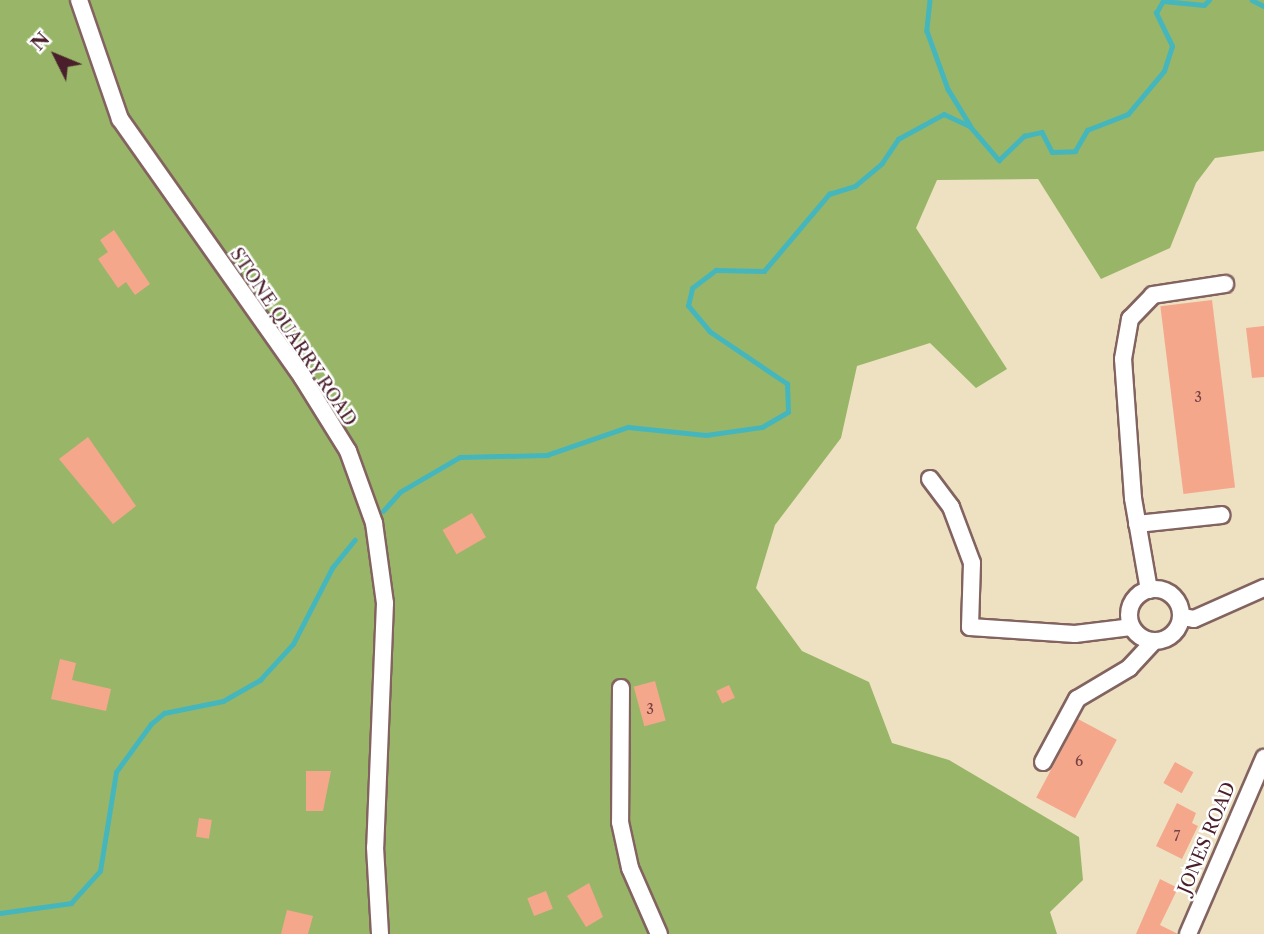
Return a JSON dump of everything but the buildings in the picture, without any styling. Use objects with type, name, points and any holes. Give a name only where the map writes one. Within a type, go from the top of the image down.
[{"type":"street","name":"STONE QUARRY ROAD","points":[[79,0],[120,119],[302,377],[348,451],[374,523],[385,603],[375,847],[380,934]]},
{"type":"street","points":[[1149,590],[1138,524],[1123,359],[1130,319],[1153,295],[1225,284]]},
{"type":"street","points":[[930,479],[960,524],[972,563],[970,627],[1075,634],[1131,627],[1153,642]]},
{"type":"street","points":[[1138,524],[1222,515]]},
{"type":"street","points":[[1182,617],[1194,619],[1264,588]]},
{"type":"street","points":[[1042,762],[1077,699],[1129,668],[1153,642],[1177,630],[1182,617],[1170,593],[1149,590],[1133,600],[1131,627]]},
{"type":"street","points":[[621,688],[621,822],[630,868],[659,934]]},
{"type":"street","name":"JONES ROAD","points":[[1188,934],[1264,758]]},
{"type":"green space","points":[[0,0],[1264,0],[1264,151],[1215,158],[1196,183],[1170,248],[1101,279],[1038,179],[937,180],[916,228],[1007,369],[976,388],[930,343],[857,366],[841,438],[775,525],[756,588],[802,651],[869,682],[892,743],[949,760],[1079,837],[1083,880],[1050,912],[1057,934],[0,934]]},
{"type":"waterway","points":[[930,0],[927,31],[948,89],[970,125]]},
{"type":"waterway","points":[[383,511],[400,492],[460,457],[547,455],[628,427],[706,435],[762,427],[788,412],[787,384],[710,332],[688,306],[692,288],[716,270],[764,271],[829,194],[855,186],[882,163],[898,139],[944,114],[970,126],[999,160],[1024,136],[1042,132],[1052,152],[1075,151],[1087,130],[1128,114],[1164,71],[1172,46],[1156,13],[1163,1],[1204,5],[1209,0]]},
{"type":"waterway","points":[[1252,0],[1264,6]]},
{"type":"waterway","points":[[0,913],[71,903],[100,871],[116,772],[151,724],[164,713],[223,701],[260,680],[293,644],[332,568],[355,540]]}]
